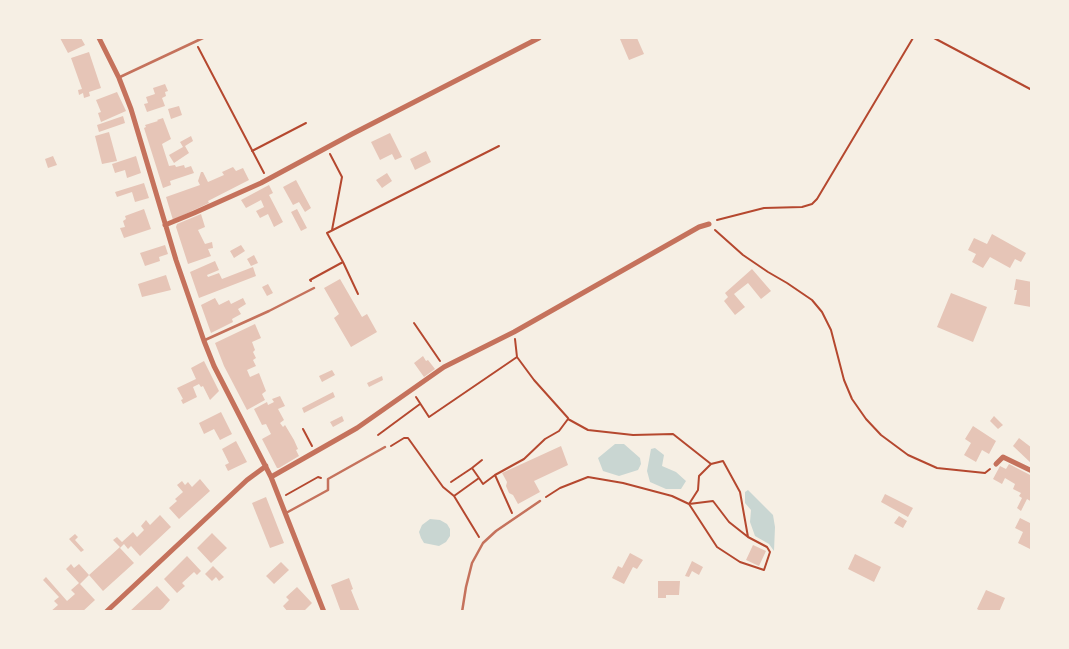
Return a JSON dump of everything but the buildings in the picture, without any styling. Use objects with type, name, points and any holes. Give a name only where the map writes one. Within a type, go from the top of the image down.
[{"type":"street","points":[[99,38],[119,78],[131,108],[165,224],[204,341],[214,366],[266,466],[324,612]]},
{"type":"street","points":[[165,224],[194,214],[267,180],[539,38]]},
{"type":"street","points":[[271,478],[357,428],[444,368],[514,332],[690,232],[709,224]]},
{"type":"street","points":[[996,464],[1003,457],[1032,471]]},
{"type":"street","points":[[106,612],[246,480],[266,466]]},
{"type":"lane","points":[[119,78],[203,38]]},
{"type":"lane","points":[[204,341],[314,288]]},
{"type":"lane","points":[[285,513],[328,490],[328,479],[385,447]]},
{"type":"lane","points":[[462,612],[472,563],[482,544],[496,531],[540,501]]},
{"type":"path","points":[[913,38],[812,204],[802,207],[764,208],[716,220],[709,224],[743,255],[812,300],[822,312],[830,330],[844,380],[852,399],[866,419],[882,435],[908,455],[937,468],[985,474],[996,464]]},
{"type":"path","points":[[934,38],[1032,90]]},
{"type":"path","points":[[195,42],[267,180]]},
{"type":"path","points":[[252,150],[306,123]]},
{"type":"path","points":[[358,294],[327,233],[499,146]]},
{"type":"path","points":[[327,147],[342,177],[332,231]]},
{"type":"path","points":[[314,288],[310,280],[343,262]]},
{"type":"path","points":[[414,323],[444,368]]},
{"type":"path","points":[[514,332],[517,357],[568,419],[588,430],[633,435],[673,434],[711,464]]},
{"type":"path","points":[[411,390],[429,417],[517,357]]},
{"type":"path","points":[[378,435],[420,404]]},
{"type":"path","points":[[472,468],[482,484],[524,459],[545,439],[559,431],[568,419]]},
{"type":"path","points":[[302,429],[315,453]]},
{"type":"path","points":[[385,447],[388,448],[404,438],[408,438],[443,487],[454,496],[482,544]]},
{"type":"path","points":[[451,482],[482,460]]},
{"type":"path","points":[[689,504],[698,490],[699,476],[711,464],[723,461],[740,492],[748,537]]},
{"type":"path","points":[[495,475],[514,518]]},
{"type":"path","points":[[280,499],[318,477],[328,479]]},
{"type":"path","points":[[540,501],[560,488],[588,477],[623,483],[672,496],[689,504],[718,547],[740,562],[764,570],[770,552],[767,547],[748,537],[729,522],[713,501],[689,504]]},
{"type":"path","points":[[454,496],[479,478]]},
{"type":"shaded area","points":[[615,444],[624,444],[640,458],[641,464],[638,470],[619,476],[603,471],[598,458]]},
{"type":"shaded area","points":[[655,448],[664,455],[662,466],[676,472],[686,481],[681,489],[666,489],[650,482],[647,471],[651,449]]},
{"type":"shaded area","points":[[748,490],[773,515],[775,527],[774,551],[769,544],[755,536],[750,522],[751,510],[745,503],[745,492]]},
{"type":"shaded area","points":[[430,519],[440,520],[447,524],[450,529],[450,536],[446,542],[439,546],[424,543],[419,532],[422,525]]}]
